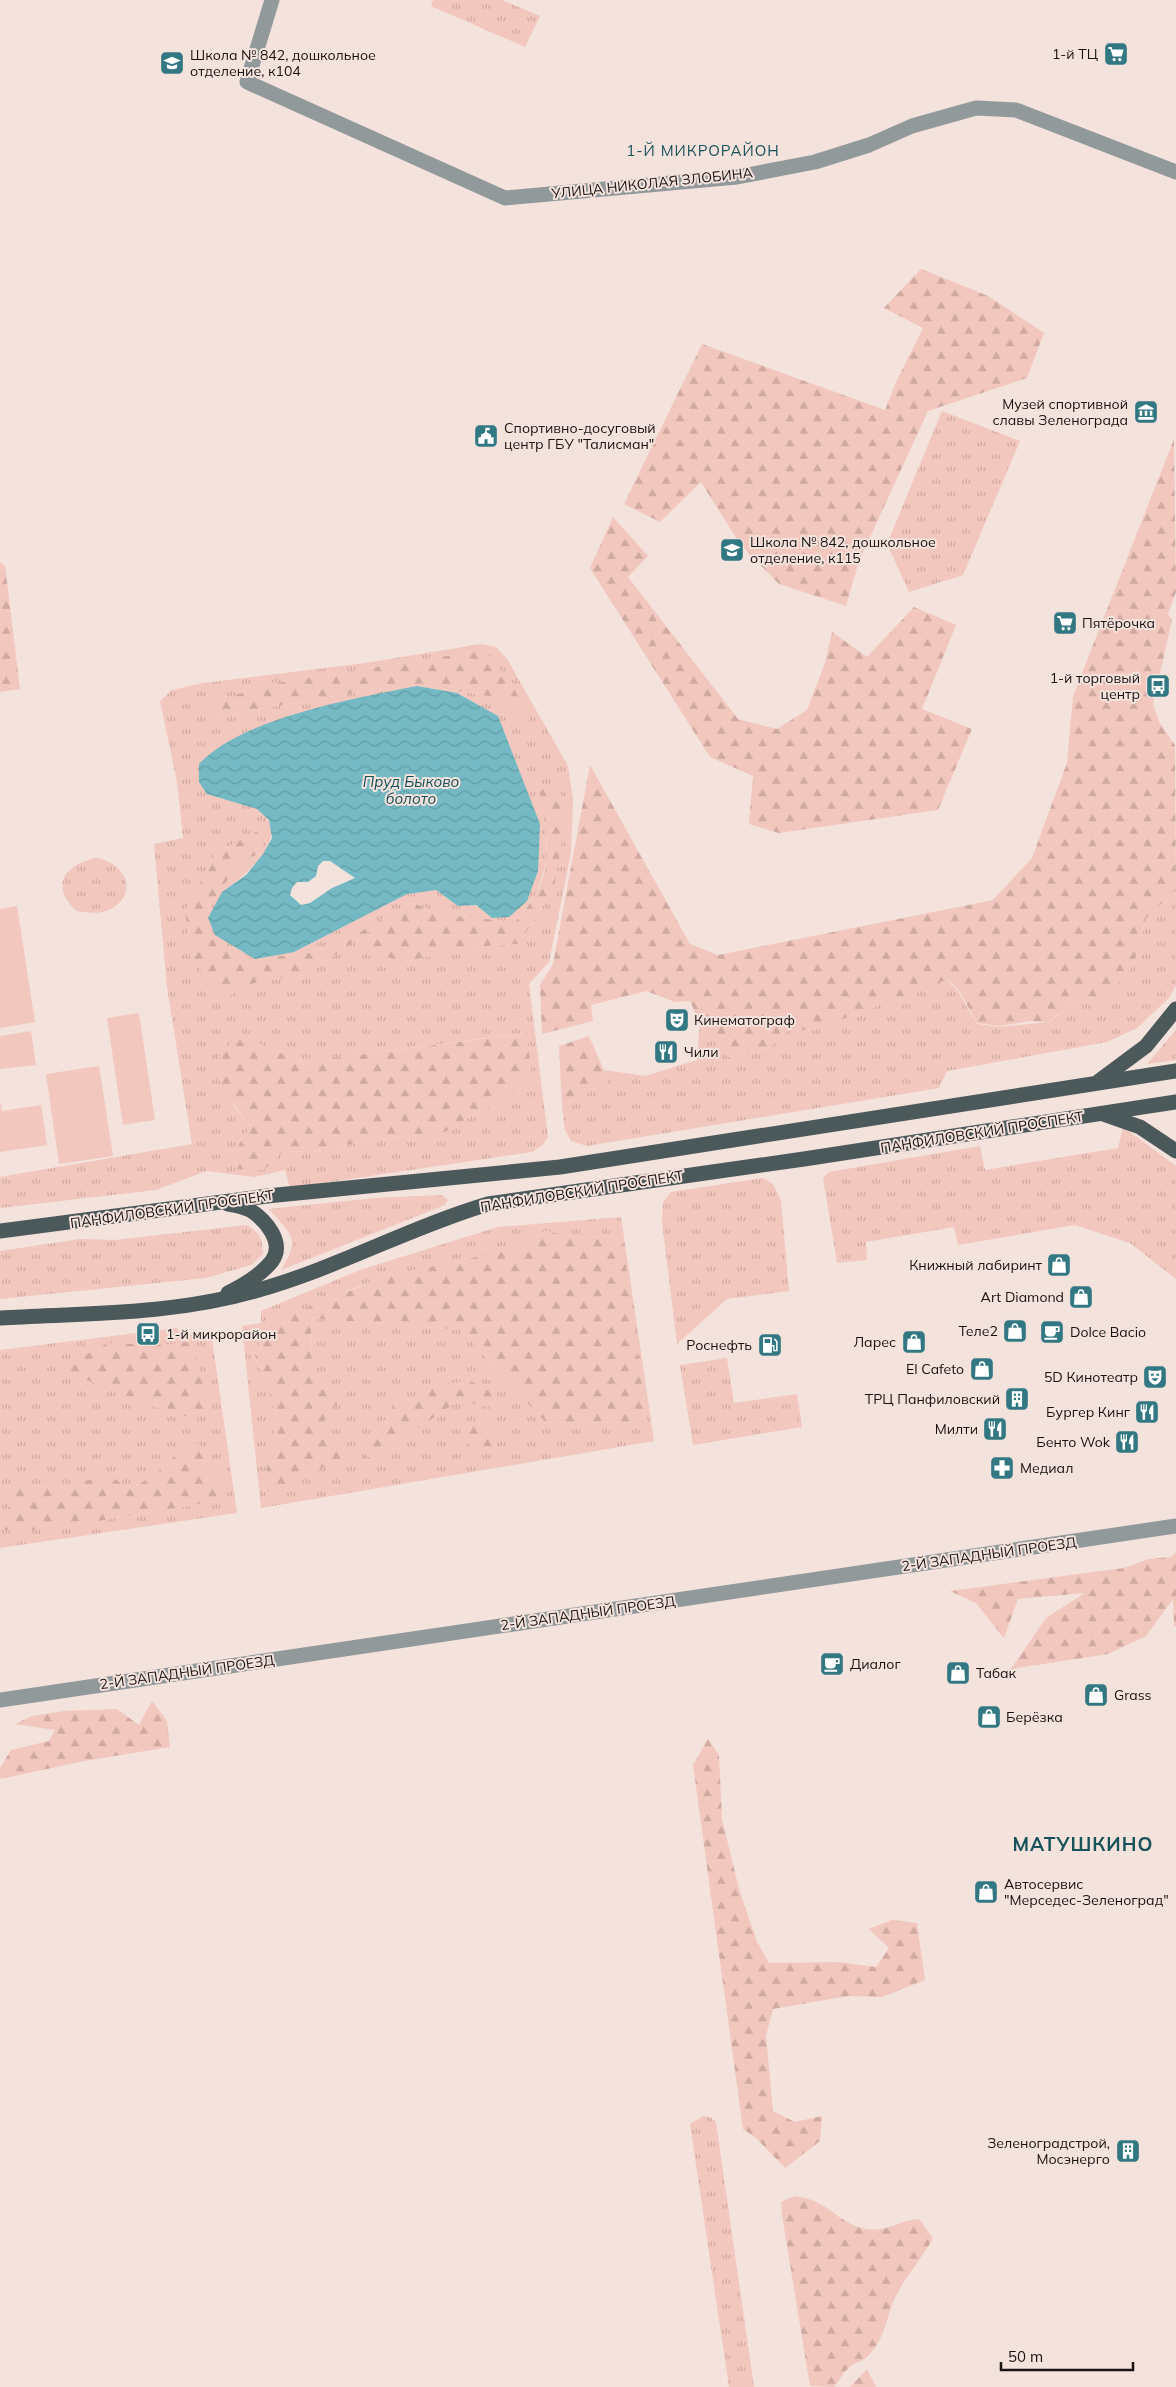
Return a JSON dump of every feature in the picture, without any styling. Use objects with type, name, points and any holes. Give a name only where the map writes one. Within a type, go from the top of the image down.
[{"type":"main road","points":[[1095,1084],[1146,1046],[1176,1009]]},
{"type":"main road","name":"ПАНФИЛОВСКИЙ ПРОСПЕКТ","points":[[0,1231],[268,1196],[560,1167],[1176,1071]]},
{"type":"main road","name":"ПАНФИЛОВСКИЙ ПРОСПЕКТ","points":[[0,1318],[139,1311],[210,1302],[307,1276],[445,1216],[488,1204],[804,1159],[1176,1102]]},
{"type":"main road","points":[[1102,1114],[1140,1127],[1176,1151]]},
{"type":"main road","points":[[210,1302],[238,1288],[261,1272],[273,1260],[276,1252],[276,1239],[260,1217],[248,1209],[222,1202]]},
{"type":"street","name":"УЛИЦА НИКОЛАЯ ЗЛОБИНА","points":[[272,0],[247,82],[505,198],[754,174],[815,162],[869,145],[912,126],[976,108],[1016,110],[1176,172]]},
{"type":"street","name":"2-Й ЗАПАДНЫЙ ПРОЕЗД","points":[[0,1700],[1176,1526]]},
{"type":"green space","points":[[433,0],[502,0],[540,16],[525,47],[431,6]]},
{"type":"green space","points":[[921,269],[988,296],[1044,333],[1027,378],[928,411],[859,561],[846,606],[779,584],[740,544],[701,482],[660,522],[624,504],[702,344],[885,410],[896,382],[923,328],[884,308]]},
{"type":"green space","points":[[942,411],[1020,441],[963,575],[909,592],[887,544]]},
{"type":"green space","points":[[1174,439],[1176,592],[1168,614],[1172,620],[1153,704],[1159,722],[1175,745],[1176,890],[1146,918],[1134,964],[1108,996],[1081,998],[1048,1022],[1030,1021],[999,1026],[977,1023],[960,992],[948,979],[817,1029],[788,1031],[767,1049],[727,1057],[698,1020],[690,1001],[675,1002],[646,991],[591,1005],[593,1021],[542,1034],[540,985],[553,964],[590,765],[690,944],[718,955],[993,900],[1032,858],[1067,763],[1073,696]]},
{"type":"green space","points":[[613,517],[648,556],[628,577],[738,719],[777,729],[807,710],[825,663],[832,632],[867,657],[914,607],[956,625],[922,709],[972,729],[938,810],[779,833],[749,824],[753,776],[710,757],[590,568]]},
{"type":"green space","points":[[0,562],[5,566],[20,689],[0,692]]},
{"type":"green space","points":[[481,644],[496,647],[507,659],[568,766],[573,799],[571,853],[549,962],[529,984],[548,1137],[542,1146],[532,1152],[290,1188],[285,1170],[255,1177],[206,1171],[156,1190],[0,1208],[0,1177],[192,1144],[167,987],[154,844],[183,838],[177,782],[160,701],[172,690],[203,683],[365,663]],"holes":[[[484,650],[528,720],[521,713],[494,697],[417,684],[315,699],[248,711],[221,719],[209,705],[269,684]],[[417,686],[457,693],[498,716],[492,918],[475,905],[458,906],[436,890],[407,894],[294,952],[258,958],[308,953],[341,943],[412,902],[438,914],[515,922],[537,893],[547,860],[546,823],[554,888],[519,944],[471,947],[404,962],[376,927],[305,975],[257,982],[226,997],[185,911],[216,853],[261,830],[263,853],[242,860],[210,904],[202,935],[255,959],[215,935],[222,892],[242,877],[262,855],[269,843],[271,832],[268,820],[258,810],[207,794]],[[526,1033],[531,1072],[505,1101],[476,1113],[449,1130],[420,1143],[400,1136],[305,1152],[282,1151],[264,1170],[235,1168],[237,1148],[250,1126],[233,1105],[252,1041],[302,1062]]]},
{"type":"green space","points":[[484,650],[512,684],[530,722],[521,713],[494,697],[417,684],[315,699],[248,711],[221,719],[208,704],[269,684]]},
{"type":"green space","points":[[538,784],[559,785],[566,816],[554,888],[519,944],[471,947],[404,962],[371,952],[375,928],[305,975],[257,982],[226,997],[190,958],[185,911],[216,853],[262,829],[263,853],[242,860],[210,904],[203,934],[253,959],[308,953],[341,943],[412,902],[438,914],[515,922],[536,894],[545,868],[547,840]]},
{"type":"green space","points":[[96,858],[115,865],[121,872],[127,887],[125,895],[120,902],[107,911],[93,913],[76,911],[68,902],[64,893],[62,885],[64,877],[76,866]]},
{"type":"green space","points":[[1176,890],[1176,985],[1169,998],[1137,1028],[1107,1042],[947,1071],[939,1088],[587,1146],[571,1141],[565,1130],[562,1106],[609,1082],[604,1070],[645,1076],[697,1060],[700,1022],[728,1057],[767,1049],[788,1031],[817,1029],[947,979],[959,993],[977,1024],[999,1027],[1049,1022],[1081,998],[1108,996],[1134,964],[1146,918]]},
{"type":"green space","points":[[17,906],[35,1022],[0,1028],[0,909]]},
{"type":"green space","points":[[139,1013],[155,1120],[123,1125],[107,1018]]},
{"type":"green space","points":[[1176,1030],[1176,1060],[1147,1064]]},
{"type":"green space","points":[[31,1031],[36,1065],[0,1069],[0,1036]]},
{"type":"green space","points":[[527,1033],[531,1072],[505,1101],[476,1113],[449,1130],[420,1143],[399,1136],[305,1152],[283,1151],[264,1170],[235,1169],[237,1148],[250,1126],[220,1086],[219,1057],[233,1040],[252,1041],[302,1062]]},
{"type":"green space","points":[[589,1036],[609,1082],[562,1106],[559,1046]]},
{"type":"green space","points":[[99,1066],[113,1156],[59,1164],[46,1074]]},
{"type":"green space","points":[[0,1101],[2,1111],[41,1105],[47,1145],[0,1152]]},
{"type":"green space","points":[[1123,1127],[1176,1166],[1176,1279],[1130,1243],[1075,1225],[958,1245],[954,1227],[866,1242],[867,1260],[837,1263],[823,1178],[829,1172],[980,1146],[985,1170],[1118,1148]]},
{"type":"green space","points":[[763,1178],[773,1184],[781,1200],[789,1291],[727,1299],[677,1344],[662,1222],[663,1202],[671,1192]]},
{"type":"green space","points":[[442,1195],[448,1200],[445,1205],[281,1270],[291,1250],[291,1237],[269,1209],[375,1198]]},
{"type":"green space","points":[[621,1217],[654,1441],[261,1508],[242,1326],[261,1323],[261,1311],[360,1270],[498,1227]],"holes":[[[545,1231],[584,1238],[621,1236],[647,1423],[545,1422],[461,1330],[311,1318],[312,1369],[338,1402],[316,1429],[263,1486],[277,1421],[265,1377],[255,1357],[347,1291],[386,1276],[520,1248]],[[436,1386],[487,1391],[504,1399],[495,1407],[458,1401],[414,1431],[389,1453],[372,1433],[386,1419],[397,1400],[417,1399]]]},
{"type":"green space","points":[[247,1225],[258,1234],[263,1249],[263,1254],[251,1265],[206,1278],[0,1299],[0,1251],[80,1239],[115,1240]]},
{"type":"green space","points":[[545,1231],[584,1238],[622,1236],[647,1423],[545,1422],[461,1330],[311,1318],[312,1369],[338,1402],[317,1429],[333,1434],[342,1458],[271,1493],[263,1486],[277,1421],[265,1377],[255,1356],[262,1333],[273,1322],[386,1276],[520,1248]]},
{"type":"green space","points":[[177,1328],[182,1336],[211,1332],[237,1513],[0,1548],[0,1350]],"holes":[[[182,1449],[209,1474],[218,1470],[223,1500],[45,1530],[4,1530],[30,1484],[53,1489],[80,1484],[131,1489],[155,1474]]]},
{"type":"green space","points":[[188,1342],[198,1362],[209,1412],[180,1417],[64,1371],[83,1356],[108,1343],[158,1345]]},
{"type":"green space","points":[[727,1358],[734,1403],[797,1394],[802,1427],[693,1445],[680,1365]]},
{"type":"green space","points":[[469,1380],[504,1399],[495,1408],[458,1401],[414,1431],[389,1453],[364,1458],[372,1433],[386,1419],[397,1400],[417,1399],[436,1386]]},
{"type":"green space","points":[[472,1424],[493,1426],[496,1443],[480,1452],[465,1442]]},
{"type":"green space","points":[[200,1443],[208,1473],[219,1470],[223,1500],[45,1530],[4,1530],[12,1492],[30,1484],[53,1489],[108,1475],[131,1489],[155,1474],[182,1449]]},
{"type":"green space","points":[[1176,1552],[1176,1626],[1174,1626],[1173,1599],[1146,1636],[1108,1654],[1011,1669],[1046,1618],[1085,1593],[1018,1599],[1004,1638],[976,1603],[950,1591],[1124,1568],[1149,1559],[1171,1557]]},
{"type":"green space","points":[[152,1701],[167,1721],[170,1747],[84,1761],[0,1779],[0,1768],[11,1750],[49,1741],[55,1730],[15,1724],[32,1716],[64,1711],[117,1709],[139,1725]]},
{"type":"green space","points":[[708,1739],[719,1755],[722,1819],[739,1889],[757,1942],[769,1963],[838,1962],[876,1967],[889,1948],[869,1929],[892,1920],[917,1923],[925,1980],[882,1997],[848,1996],[773,2009],[766,2036],[773,2111],[795,2122],[822,2116],[820,2141],[785,2168],[756,2138],[743,2129],[693,1765]]},
{"type":"green space","points":[[703,2116],[710,2117],[716,2122],[754,2387],[729,2387],[690,2124]]},
{"type":"green space","points":[[795,2196],[815,2201],[842,2219],[867,2229],[883,2229],[919,2219],[933,2238],[898,2292],[879,2342],[874,2350],[848,2368],[834,2387],[810,2386],[782,2215],[781,2202]]},
{"type":"green space","points":[[867,2369],[876,2387],[850,2387]]},
{"type":"water","name":"Пруд Быково болото","points":[[417,686],[457,693],[498,716],[540,824],[538,871],[527,901],[509,917],[492,918],[476,905],[458,906],[436,890],[407,894],[294,952],[255,959],[215,935],[208,918],[222,892],[246,875],[263,854],[272,838],[269,820],[257,809],[207,794],[199,782],[199,764],[218,748],[242,734],[270,722],[332,704]],"holes":[[[323,861],[330,861],[355,878],[332,888],[310,903],[301,905],[290,895],[292,888],[297,882],[308,882],[316,876],[318,866]]]},
{"type":"place","name":"1-й ТЦ","points":[[1116,54]]},
{"type":"place","name":"Школа № 842, дошкольное отделение, к104","points":[[172,63]]},
{"type":"place","name":"Музей спортивной славы Зеленограда","points":[[1146,412]]},
{"type":"place","name":"Спортивно-досуговый центр ГБУ \"Талисман\"","points":[[486,436]]},
{"type":"place","name":"Школа № 842, дошкольное отделение, к115","points":[[732,550]]},
{"type":"place","name":"Пятёрочка","points":[[1065,623]]},
{"type":"place","name":"1-й торговый центр","points":[[1158,686]]},
{"type":"place","name":"Кинематограф","points":[[677,1020]]},
{"type":"place","name":"Чили","points":[[666,1052]]},
{"type":"place","name":"Книжный лабиринт","points":[[1059,1265]]},
{"type":"place","name":"Art Diamond","points":[[1081,1297]]},
{"type":"place","name":"Теле2","points":[[1015,1331]]},
{"type":"place","name":"Dolce Bacio","points":[[1052,1332]]},
{"type":"place","name":"1-й микрорайон","points":[[148,1334]]},
{"type":"place","name":"Ларес","points":[[914,1342]]},
{"type":"place","name":"Роснефть","points":[[770,1345]]},
{"type":"place","name":"El Cafeto","points":[[982,1369]]},
{"type":"place","name":"5D Кинотеатр","points":[[1155,1377]]},
{"type":"place","name":"ТРЦ Панфиловский","points":[[1017,1399]]},
{"type":"place","name":"Бургер Кинг","points":[[1147,1412]]},
{"type":"place","name":"Милти","points":[[995,1429]]},
{"type":"place","name":"Бенто Wok","points":[[1127,1442]]},
{"type":"place","name":"Медиал","points":[[1002,1468]]},
{"type":"place","name":"Диалог","points":[[832,1664]]},
{"type":"place","name":"Табак","points":[[958,1673]]},
{"type":"place","name":"Grass","points":[[1096,1695]]},
{"type":"place","name":"Берёзка","points":[[989,1717]]},
{"type":"place","name":"Автосервис \"Мерседес-Зеленоград\"","points":[[986,1892]]},
{"type":"place","name":"Зеленоградстрой, Мосэнерго","points":[[1128,2151]]},
{"type":"district","name":"1-Й МИКРОРАЙОН","points":[[703,151]]},
{"type":"district","name":"МАТУШКИНО","points":[[1083,1844]]}]
